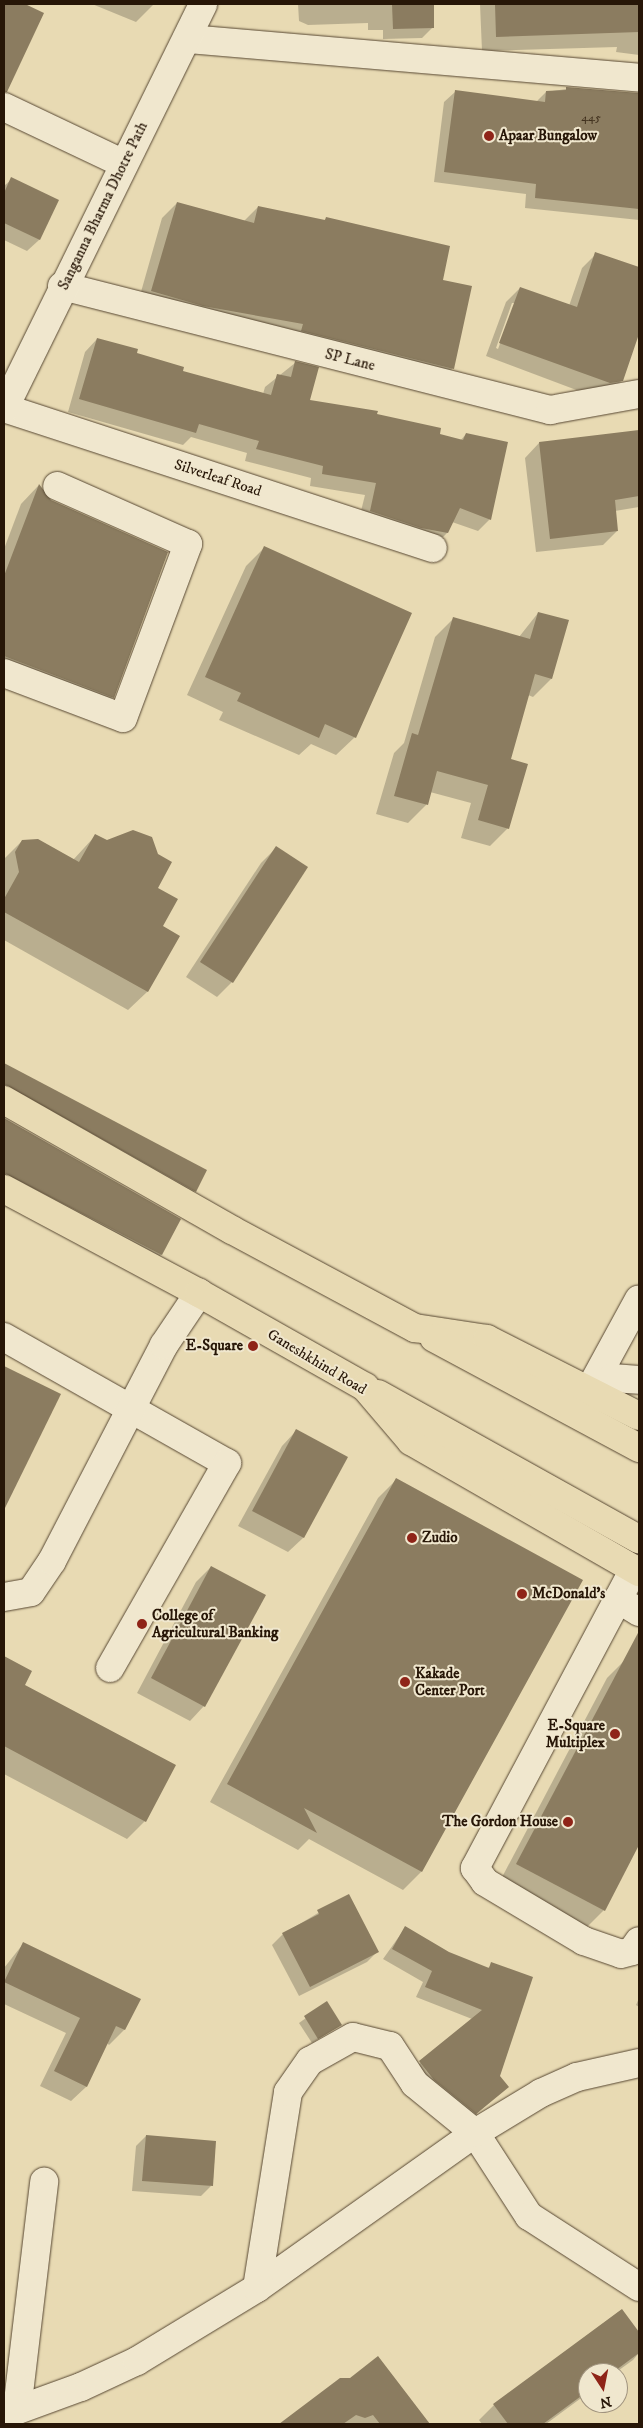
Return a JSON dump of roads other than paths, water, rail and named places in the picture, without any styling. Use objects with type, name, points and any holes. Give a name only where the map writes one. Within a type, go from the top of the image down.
[{"type":"main road","points":[[4,1100],[232,1230],[639,1448]]},
{"type":"main road","name":"Ganeshkhind Road","points":[[4,1189],[199,1293],[365,1387],[411,1441],[637,1571]]},
{"type":"main road","points":[[415,1328],[487,1339],[597,1393],[639,1416]]},
{"type":"main road","points":[[365,1387],[639,1539]]},
{"type":"street","name":"Sanganna Bharma Dhotre Path","points":[[4,408],[122,163],[188,39],[203,4]]},
{"type":"street","points":[[188,39],[639,78]]},
{"type":"street","points":[[4,107],[122,163]]},
{"type":"street","name":"SP Lane","points":[[62,286],[550,410],[639,394]]},
{"type":"street","name":"Silverleaf Road","points":[[4,408],[433,548]]},
{"type":"street","points":[[4,673],[123,718],[188,544],[57,486]]},
{"type":"street","points":[[4,1597],[31,1592],[52,1561],[164,1345],[199,1293]]},
{"type":"street","points":[[597,1393],[639,1299]]},
{"type":"street","points":[[4,1338],[132,1408],[227,1463],[110,1668]]},
{"type":"street","points":[[597,1393],[612,1378],[639,1380]]},
{"type":"street","points":[[637,1571],[628,1605],[475,1868],[485,1882],[584,1941],[621,1954],[632,1951],[639,1941]]},
{"type":"street","points":[[257,2288],[288,2092],[310,2061],[352,2037],[390,2046],[416,2084],[475,2133],[529,2216],[639,2287]]},
{"type":"street","points":[[10,2412],[137,2361],[257,2288],[475,2133],[541,2093],[578,2077],[639,2063]]},
{"type":"street","points":[[10,2412],[44,2182]]},
{"type":"place","name":"Apaar Bungalow","points":[[489,136]]},
{"type":"place","name":"E-Square","points":[[253,1346]]},
{"type":"place","name":"Zudio","points":[[412,1538]]},
{"type":"place","name":"McDonald's","points":[[522,1594]]},
{"type":"place","name":"College of Agricultural Banking","points":[[142,1624]]},
{"type":"place","name":"Kakade Center Port","points":[[405,1682]]},
{"type":"place","name":"E-Square Multiplex","points":[[615,1734]]},
{"type":"place","name":"The Gordon House","points":[[568,1822]]}]
